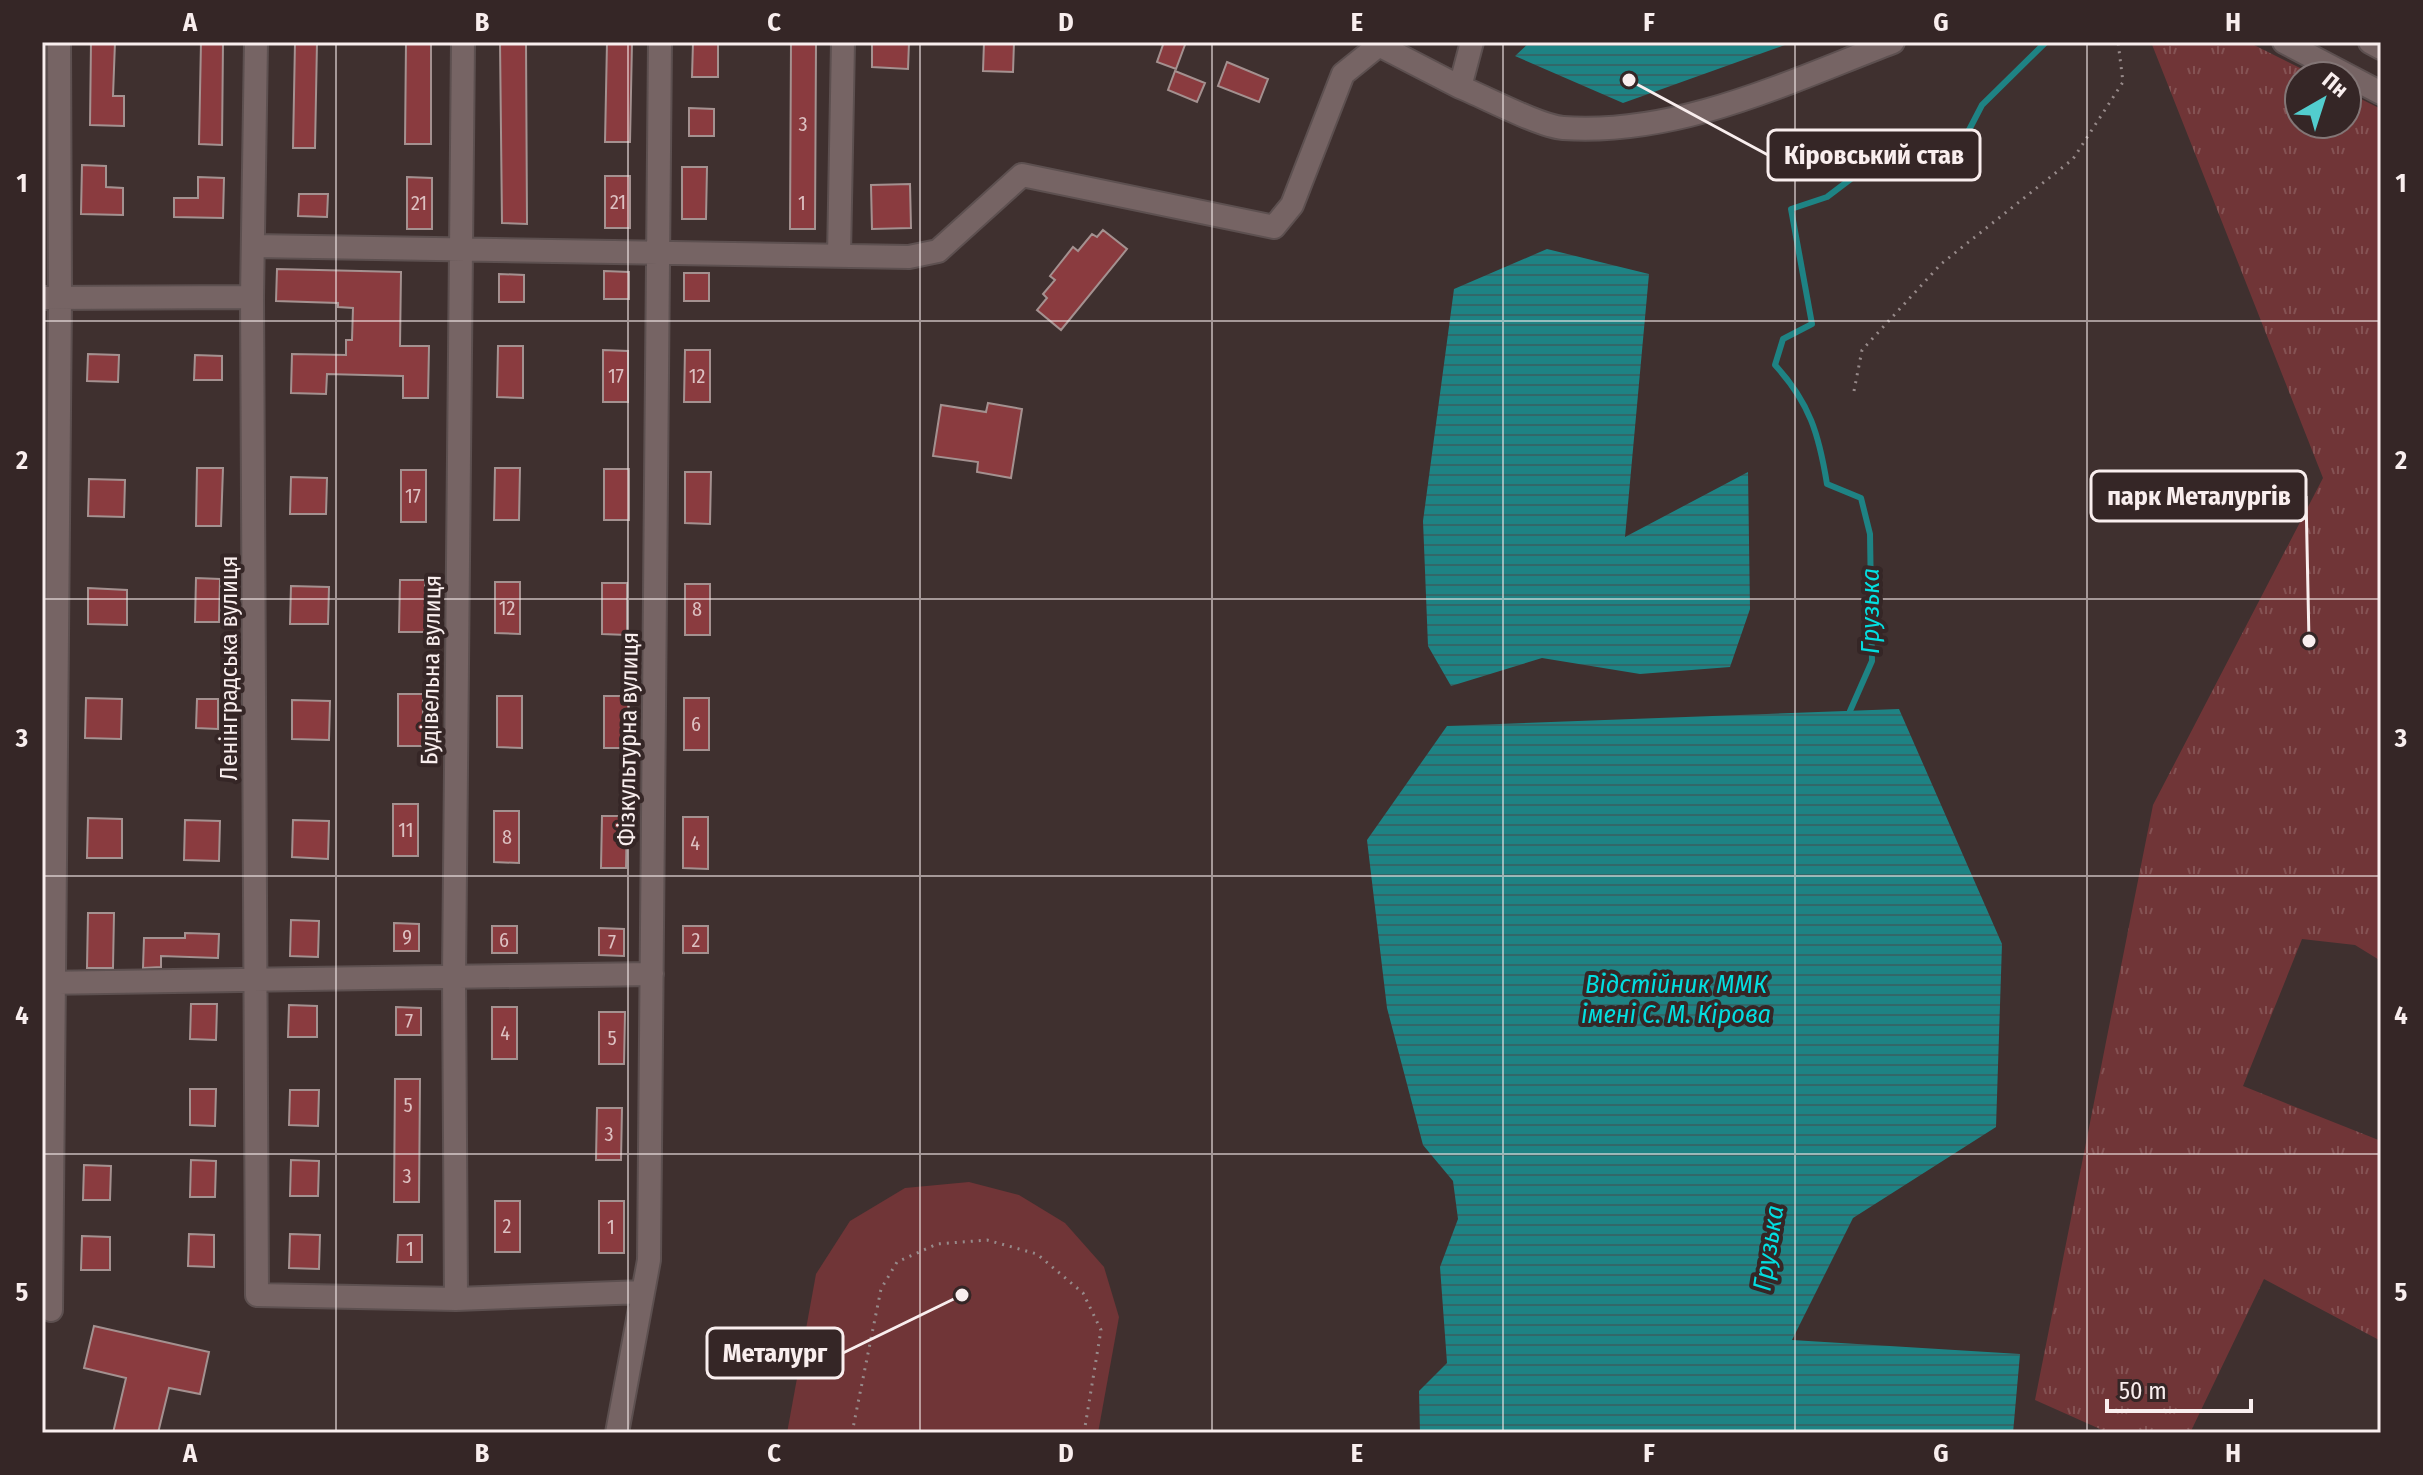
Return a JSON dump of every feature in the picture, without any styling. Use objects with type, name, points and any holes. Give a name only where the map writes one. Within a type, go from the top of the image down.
[{"type":"street","points":[[51,1310],[47,983],[51,299],[59,42]]},
{"type":"street","name":"Ленінградська вулиця","points":[[256,42],[252,297],[257,1295],[456,1299]]},
{"type":"street","name":"Будівельна вулиця","points":[[456,1299],[454,977],[463,42]]},
{"type":"street","name":"Фiзкультурна вулиця","points":[[617,1433],[649,1260],[660,42]]},
{"type":"street","points":[[839,256],[843,42]]},
{"type":"street","points":[[1460,87],[1472,42]]},
{"type":"street","points":[[253,246],[909,257],[938,251],[1022,175],[1274,227],[1292,205],[1343,74],[1376,44],[1460,87],[1560,128],[1654,125],[1751,95],[1893,42]]},
{"type":"street","points":[[2284,42],[2381,93]]},
{"type":"street","points":[[2370,42],[2381,48]]},
{"type":"street","points":[[51,299],[252,297]]},
{"type":"street","points":[[47,983],[652,974]]},
{"type":"street","points":[[456,1299],[643,1292]]},
{"type":"path","points":[[1854,391],[1862,350],[1941,264],[2073,159],[2123,82],[2118,42]]},
{"type":"path","points":[[852,1433],[881,1289],[897,1262],[937,1244],[987,1240],[1037,1254],[1083,1293],[1101,1330],[1084,1433]]},
{"type":"green space","points":[[2151,42],[2248,42],[2284,60],[2283,140],[2363,140],[2363,100],[2381,109],[2381,961],[2355,945],[2302,939],[2243,1086],[2381,1141],[2381,1341],[2264,1279],[2190,1433],[2109,1433],[2035,1400],[2153,805],[2323,478]]},
{"type":"green space","points":[[969,1182],[1019,1195],[1065,1223],[1104,1267],[1119,1317],[1098,1433],[787,1433],[816,1274],[850,1221],[905,1188]]},
{"type":"water","points":[[1530,42],[1793,42],[1623,103],[1515,56]]},
{"type":"water","points":[[1547,249],[1649,274],[1625,537],[1748,472],[1750,609],[1730,667],[1640,674],[1542,658],[1451,686],[1428,646],[1423,521],[1454,289]]},
{"type":"water","name":"Відстійник ММК імені С. М. Кірова","points":[[1899,709],[2002,944],[1996,1127],[1853,1218],[1792,1340],[2020,1354],[2013,1433],[1420,1433],[1419,1391],[1447,1363],[1440,1267],[1458,1219],[1453,1181],[1423,1145],[1387,1008],[1367,840],[1447,726]]},
{"type":"building","points":[[91,42],[115,42],[113,96],[124,96],[124,126],[90,125]]},
{"type":"building","points":[[201,42],[223,42],[222,145],[199,144]]},
{"type":"building","points":[[295,42],[317,42],[315,148],[293,148]]},
{"type":"building","points":[[406,42],[431,42],[431,144],[405,144]]},
{"type":"building","points":[[500,42],[526,42],[527,224],[502,223]]},
{"type":"building","points":[[607,42],[632,42],[630,142],[605,142]]},
{"type":"building","points":[[693,42],[718,42],[718,77],[692,77]]},
{"type":"building","points":[[791,42],[816,42],[815,229],[790,229]]},
{"type":"building","points":[[872,42],[909,42],[908,69],[872,67]]},
{"type":"building","points":[[984,42],[1014,42],[1013,72],[983,71]]},
{"type":"building","points":[[1164,42],[1186,42],[1176,69],[1157,62]]},
{"type":"building","points":[[1227,62],[1268,79],[1259,102],[1218,86]]},
{"type":"building","points":[[1175,71],[1205,83],[1197,102],[1168,90]]},
{"type":"building","points":[[689,108],[714,109],[714,136],[689,136]]},
{"type":"building","points":[[82,165],[106,166],[106,187],[123,188],[123,215],[81,214]]},
{"type":"building","points":[[682,167],[707,167],[706,219],[682,219]]},
{"type":"building","points":[[605,176],[630,176],[630,228],[605,228]]},
{"type":"building","points":[[198,177],[224,178],[223,218],[174,217],[174,198],[198,198]]},
{"type":"building","points":[[407,177],[432,178],[432,229],[407,229]]},
{"type":"building","points":[[910,184],[911,228],[872,229],[871,185]]},
{"type":"building","points":[[299,194],[328,194],[327,217],[298,216]]},
{"type":"building","points":[[1103,230],[1127,249],[1061,330],[1037,310],[1047,298],[1043,294],[1055,280],[1050,276],[1073,247],[1078,251],[1092,234],[1097,237]]},
{"type":"building","points":[[277,269],[401,272],[400,346],[429,346],[428,398],[403,398],[403,376],[327,374],[326,394],[291,393],[292,354],[346,355],[346,340],[352,340],[353,308],[338,307],[338,303],[276,301]]},
{"type":"building","points":[[604,271],[629,272],[629,299],[604,299]]},
{"type":"building","points":[[684,273],[709,273],[709,301],[684,301]]},
{"type":"building","points":[[499,274],[524,275],[524,302],[499,302]]},
{"type":"building","points":[[498,346],[523,346],[523,398],[497,397]]},
{"type":"building","points":[[603,350],[628,351],[628,402],[603,402]]},
{"type":"building","points":[[685,350],[710,350],[710,402],[684,402]]},
{"type":"building","points":[[88,354],[119,355],[118,382],[87,381]]},
{"type":"building","points":[[195,355],[222,356],[222,380],[194,380]]},
{"type":"building","points":[[988,403],[1022,409],[1011,478],[977,472],[978,462],[933,456],[941,405],[986,412]]},
{"type":"building","points":[[197,468],[223,468],[221,526],[196,526]]},
{"type":"building","points":[[495,468],[520,468],[519,520],[494,520]]},
{"type":"building","points":[[604,469],[629,469],[629,520],[604,520]]},
{"type":"building","points":[[401,470],[426,470],[426,522],[401,522]]},
{"type":"building","points":[[685,472],[711,472],[710,524],[685,523]]},
{"type":"building","points":[[291,477],[327,478],[326,514],[290,514]]},
{"type":"building","points":[[89,479],[125,480],[124,517],[88,516]]},
{"type":"building","points":[[196,578],[220,579],[219,622],[195,622]]},
{"type":"building","points":[[400,580],[425,580],[425,632],[399,632]]},
{"type":"building","points":[[495,582],[520,582],[520,634],[495,633]]},
{"type":"building","points":[[602,583],[627,583],[627,635],[602,634]]},
{"type":"building","points":[[685,584],[710,584],[710,635],[685,635]]},
{"type":"building","points":[[291,586],[329,587],[328,624],[290,624]]},
{"type":"building","points":[[88,588],[127,590],[127,625],[88,624]]},
{"type":"building","points":[[398,694],[423,694],[423,746],[398,746]]},
{"type":"building","points":[[497,696],[522,696],[522,748],[497,747]]},
{"type":"building","points":[[604,696],[629,696],[629,748],[604,748]]},
{"type":"building","points":[[86,698],[122,699],[121,739],[85,738]]},
{"type":"building","points":[[684,698],[709,698],[709,750],[684,750]]},
{"type":"building","points":[[197,699],[218,699],[218,729],[196,728]]},
{"type":"building","points":[[292,700],[330,701],[329,740],[292,739]]},
{"type":"building","points":[[393,804],[418,804],[418,856],[393,856]]},
{"type":"building","points":[[494,811],[519,811],[519,863],[494,862]]},
{"type":"building","points":[[602,816],[627,816],[626,868],[601,868]]},
{"type":"building","points":[[683,817],[708,817],[708,869],[683,868]]},
{"type":"building","points":[[88,818],[122,819],[122,858],[87,858]]},
{"type":"building","points":[[185,820],[220,821],[219,861],[184,860]]},
{"type":"building","points":[[293,820],[329,821],[328,859],[292,857]]},
{"type":"building","points":[[88,913],[114,913],[113,968],[87,968]]},
{"type":"building","points":[[291,920],[319,921],[318,957],[290,956]]},
{"type":"building","points":[[394,923],[419,924],[419,951],[394,951]]},
{"type":"building","points":[[492,926],[517,926],[517,953],[492,953]]},
{"type":"building","points":[[683,926],[708,926],[708,953],[683,953]]},
{"type":"building","points":[[599,928],[624,929],[624,956],[599,955]]},
{"type":"building","points":[[185,933],[219,934],[218,958],[161,956],[161,967],[143,968],[144,938],[185,938]]},
{"type":"building","points":[[191,1004],[217,1004],[216,1040],[190,1039]]},
{"type":"building","points":[[289,1005],[317,1006],[317,1037],[288,1037]]},
{"type":"building","points":[[396,1007],[421,1008],[421,1035],[396,1035]]},
{"type":"building","points":[[492,1007],[517,1007],[517,1059],[492,1059]]},
{"type":"building","points":[[599,1012],[625,1012],[624,1064],[599,1064]]},
{"type":"building","points":[[395,1079],[420,1079],[419,1202],[394,1202]]},
{"type":"building","points":[[190,1089],[216,1089],[215,1126],[190,1125]]},
{"type":"building","points":[[290,1090],[319,1090],[318,1126],[289,1125]]},
{"type":"building","points":[[597,1108],[622,1108],[621,1160],[596,1160]]},
{"type":"building","points":[[191,1160],[216,1161],[215,1197],[190,1197]]},
{"type":"building","points":[[291,1160],[319,1161],[318,1196],[290,1196]]},
{"type":"building","points":[[84,1165],[111,1166],[110,1200],[83,1200]]},
{"type":"building","points":[[495,1201],[520,1201],[520,1252],[495,1252]]},
{"type":"building","points":[[599,1201],[624,1201],[624,1253],[599,1253]]},
{"type":"building","points":[[189,1234],[214,1235],[214,1267],[188,1266]]},
{"type":"building","points":[[290,1234],[320,1235],[319,1269],[289,1268]]},
{"type":"building","points":[[398,1235],[422,1235],[422,1262],[397,1262]]},
{"type":"building","points":[[82,1236],[110,1237],[110,1270],[81,1270]]},
{"type":"building","points":[[94,1326],[209,1352],[200,1394],[169,1388],[158,1433],[113,1433],[126,1378],[84,1368]]},
{"type":"waterway","name":"Грузька","points":[[1850,711],[1872,661],[1870,534],[1861,498],[1827,484],[1820,450],[1805,406],[1775,365],[1783,339],[1812,324],[1791,209],[1827,197],[1856,175],[1890,161],[1920,158],[1944,138],[1954,147],[1969,130],[1982,105],[2046,42]]},
{"type":"place","name":"Кіровський став","points":[[1629,80]]},
{"type":"place","name":"парк Металургів","points":[[2309,641]]},
{"type":"place","name":"Металург","points":[[962,1295]]}]
